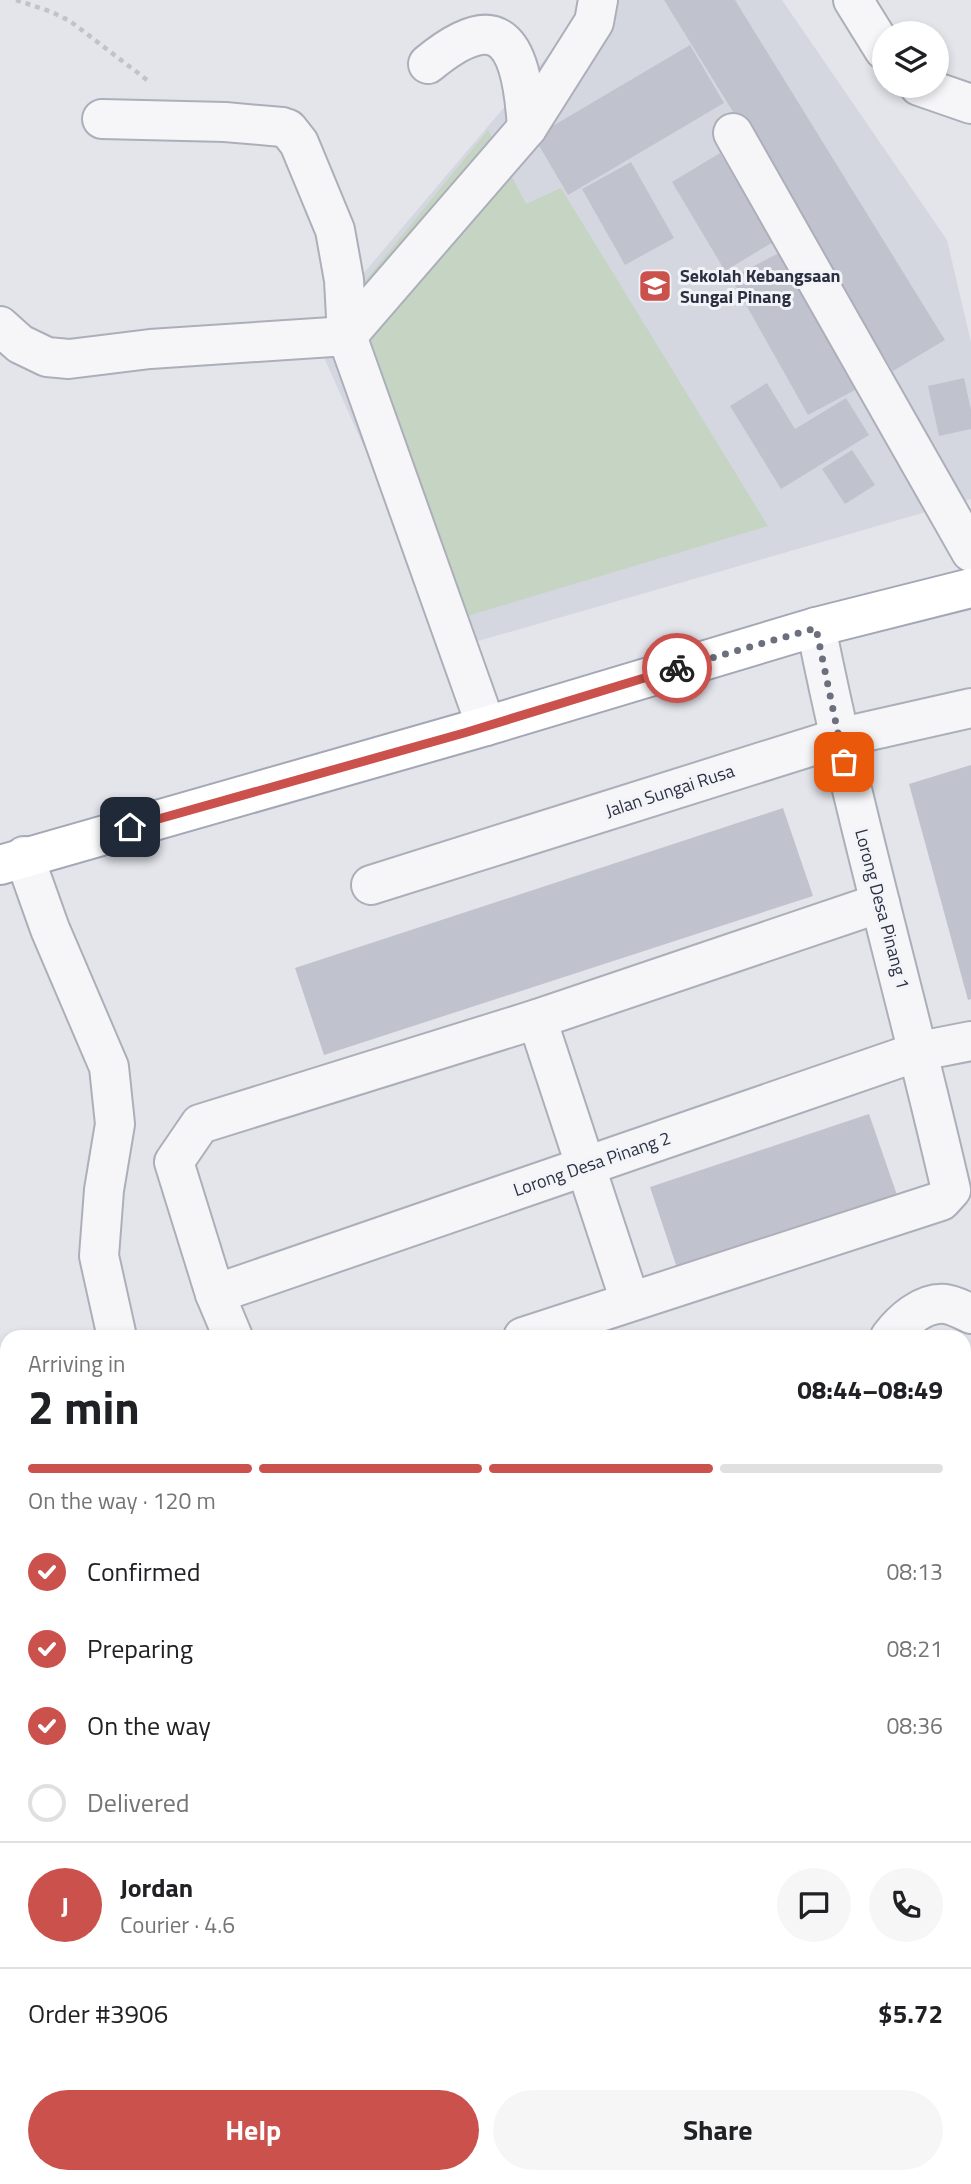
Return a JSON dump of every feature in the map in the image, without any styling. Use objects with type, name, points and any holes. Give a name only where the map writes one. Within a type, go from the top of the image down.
[{"type":"main road","points":[[12,860],[486,726],[816,628],[971,588]]},
{"type":"street","points":[[0,326],[29,349],[47,357],[69,359],[150,349],[347,336],[527,128],[594,22],[598,0]]},
{"type":"street","points":[[853,0],[872,31]]},
{"type":"street","points":[[428,64],[457,26],[473,12],[492,11],[506,25],[516,47],[527,128]]},
{"type":"street","points":[[949,96],[971,104]]},
{"type":"street","points":[[102,118],[225,122],[288,129],[299,143],[335,230],[344,280],[347,336],[486,726]]},
{"type":"street","points":[[733,133],[971,552]]},
{"type":"street","name":"Lorong Desa Pinang 1","points":[[630,1301],[941,1202],[951,1190],[919,1051],[838,738],[816,628]]},
{"type":"street","name":"Jalan Sungai Rusa","points":[[371,885],[838,738],[971,708]]},
{"type":"street","points":[[12,860],[50,929],[109,1067],[115,1124],[104,1191],[99,1256],[115,1330]]},
{"type":"street","points":[[230,1330],[215,1294],[174,1162],[200,1124],[537,1019],[880,903]]},
{"type":"street","points":[[537,1019],[630,1301],[544,1330]]},
{"type":"street","name":"Lorong Desa Pinang 2","points":[[215,1294],[919,1051],[971,1041]]},
{"type":"street","points":[[897,1330],[922,1309],[936,1304],[948,1304],[971,1314]]},
{"type":"path","points":[[16,0],[70,21],[158,89]]},
{"type":"shaded area","name":"Sekolah Kebangsaan Sungai Pinang","points":[[595,0],[782,0],[947,240],[971,342],[971,499],[454,648],[313,333]]},
{"type":"green space","points":[[488,130],[526,204],[561,188],[768,526],[454,620],[325,330]]},
{"type":"building","name":"Sekolah Kebangsaan Sungai Pinang","points":[[664,0],[735,0],[945,340],[893,371]]},
{"type":"building","points":[[690,45],[724,103],[568,195],[534,137]]},
{"type":"building","name":"Sekolah Kebangsaan Sungai Pinang","points":[[720,153],[773,242],[725,271],[672,182]]},
{"type":"building","name":"Sekolah Kebangsaan Sungai Pinang","points":[[631,162],[674,238],[625,265],[582,189]]},
{"type":"building","name":"Sekolah Kebangsaan Sungai Pinang","points":[[779,253],[855,390],[808,415],[731,278]]},
{"type":"building","points":[[964,378],[971,410],[971,429],[939,436],[928,386]]},
{"type":"building","points":[[767,383],[795,429],[846,398],[869,435],[781,489],[730,406]]},
{"type":"building","points":[[852,450],[875,485],[845,504],[822,469]]},
{"type":"building","points":[[971,765],[971,999],[968,1000],[909,784]]},
{"type":"building","points":[[783,808],[813,896],[324,1055],[295,968]]},
{"type":"building","points":[[869,1114],[897,1195],[677,1268],[650,1187]]},
{"type":"way so far","points":[[677,668],[816,628],[844,762]]},
{"type":"place","name":"Sekolah Kebangsaan Sungai Pinang","points":[[655,286]]},
{"type":"route","points":[[130,827],[464,733],[677,668]]}]
